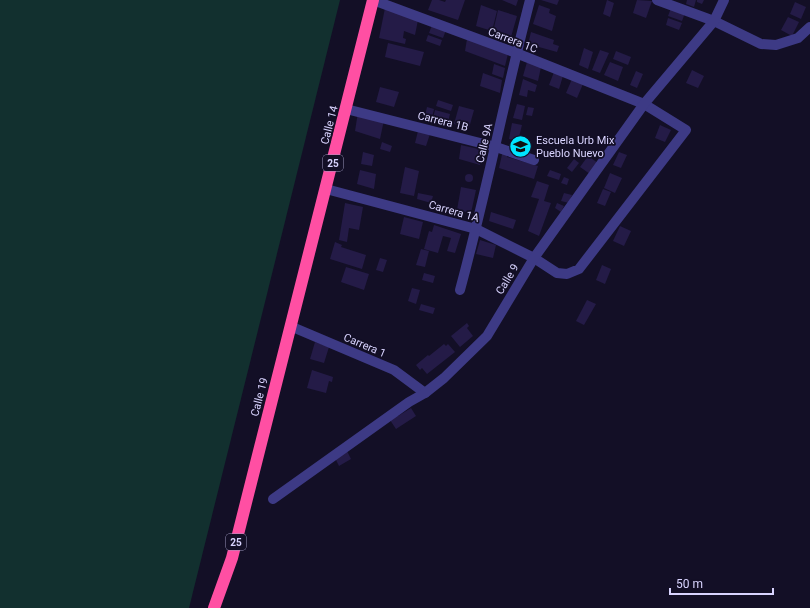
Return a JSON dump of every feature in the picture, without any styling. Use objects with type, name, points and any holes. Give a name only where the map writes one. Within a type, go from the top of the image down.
[{"type":"highway","name":"Calle 14","points":[[290,326],[373,0]]},
{"type":"highway","name":"Calle 19","points":[[214,608],[232,558],[290,326]]},
{"type":"street","name":"Carrera 1C","points":[[373,0],[516,53],[644,104],[686,130],[579,269],[568,274]]},
{"type":"street","name":"Calle 9A","points":[[460,290],[496,147],[516,53],[530,0]]},
{"type":"street","points":[[657,0],[714,22],[761,44],[776,45],[798,38],[810,27]]},
{"type":"street","name":"Calle 9","points":[[273,499],[409,402],[425,393],[444,378],[487,336],[534,258],[644,104],[714,22],[724,0]]},
{"type":"street","name":"Carrera 1B","points":[[346,109],[496,147],[534,160]]},
{"type":"street","name":"Carrera 1A","points":[[326,189],[476,229],[534,258],[557,273],[568,274]]},
{"type":"street","name":"Carrera 1","points":[[290,326],[394,370],[425,393]]},
{"type":"green space","points":[[0,0],[340,0],[189,608],[0,608]]},
{"type":"building","points":[[432,0],[445,2],[446,0],[465,0],[458,20],[428,10]]},
{"type":"building","points":[[502,0],[518,0],[516,6]]},
{"type":"building","points":[[541,0],[559,0],[557,5]]},
{"type":"building","points":[[607,0],[614,3],[610,17],[603,14]]},
{"type":"building","points":[[637,0],[652,1],[646,18],[633,13]]},
{"type":"building","points":[[687,0],[696,0],[694,7],[686,4]]},
{"type":"building","points":[[697,0],[704,0],[702,4],[697,2]]},
{"type":"building","points":[[795,2],[806,7],[801,19],[790,14]]},
{"type":"building","points":[[481,5],[497,11],[492,31],[476,26]]},
{"type":"building","points":[[539,5],[550,9],[549,13],[556,16],[552,31],[533,24]]},
{"type":"building","points":[[385,8],[418,20],[415,35],[404,31],[403,38],[406,39],[405,44],[379,38]]},
{"type":"building","points":[[671,8],[685,13],[682,21],[668,16]]},
{"type":"building","points":[[498,10],[517,16],[511,37],[493,32]]},
{"type":"building","points":[[788,17],[799,22],[792,36],[781,30]]},
{"type":"building","points":[[668,18],[682,23],[679,30],[666,25]]},
{"type":"building","points":[[432,25],[446,30],[443,38],[429,33]]},
{"type":"building","points":[[531,32],[554,40],[553,44],[559,46],[557,52],[528,44]]},
{"type":"building","points":[[428,35],[442,40],[440,46],[426,41]]},
{"type":"building","points":[[467,39],[508,54],[505,66],[465,51]]},
{"type":"building","points":[[388,43],[424,52],[420,66],[385,57]]},
{"type":"building","points":[[584,48],[593,52],[588,69],[579,65]]},
{"type":"building","points":[[600,50],[609,53],[600,73],[592,70]]},
{"type":"building","points":[[616,51],[631,57],[628,65],[613,59]]},
{"type":"building","points":[[527,62],[541,67],[538,81],[523,76]]},
{"type":"building","points":[[610,62],[623,67],[618,81],[604,75]]},
{"type":"building","points":[[494,64],[505,68],[503,78],[492,74]]},
{"type":"building","points":[[692,70],[704,76],[698,88],[686,83]]},
{"type":"building","points":[[636,71],[643,74],[637,88],[630,85]]},
{"type":"building","points":[[554,72],[563,76],[559,89],[549,85]]},
{"type":"building","points":[[483,73],[502,80],[500,93],[480,86]]},
{"type":"building","points":[[523,79],[537,85],[535,92],[528,90],[527,97],[519,95]]},
{"type":"building","points":[[572,79],[583,84],[577,98],[566,93]]},
{"type":"building","points":[[380,87],[399,92],[394,107],[376,102]]},
{"type":"building","points":[[438,100],[453,105],[451,111],[436,106]]},
{"type":"building","points":[[517,104],[525,106],[522,120],[513,118]]},
{"type":"building","points":[[459,106],[474,110],[469,128],[454,124]]},
{"type":"building","points":[[427,107],[434,109],[432,118],[425,116]]},
{"type":"building","points":[[528,107],[534,108],[532,116],[526,115]]},
{"type":"building","points":[[435,110],[450,114],[448,122],[433,118]]},
{"type":"building","points":[[358,112],[384,120],[380,139],[355,131]]},
{"type":"building","points":[[512,123],[522,125],[518,141],[509,139]]},
{"type":"building","points":[[660,125],[671,130],[665,142],[655,138]]},
{"type":"building","points":[[418,131],[430,134],[426,146],[415,143]]},
{"type":"building","points":[[382,142],[392,146],[390,152],[380,149]]},
{"type":"building","points":[[461,145],[483,150],[480,165],[459,159]]},
{"type":"building","points":[[503,150],[508,152],[507,157],[538,166],[534,179],[499,168]]},
{"type":"building","points":[[363,152],[374,155],[372,166],[361,164]]},
{"type":"building","points":[[619,152],[627,155],[621,168],[613,165]]},
{"type":"building","points":[[588,156],[598,163],[590,174],[580,167]]},
{"type":"building","points":[[574,159],[579,163],[572,172],[567,168]]},
{"type":"building","points":[[405,167],[419,171],[414,196],[400,193]]},
{"type":"building","points":[[360,170],[376,174],[374,189],[357,184]]},
{"type":"building","points":[[550,170],[561,174],[559,180],[547,176]]},
{"type":"building","points":[[610,173],[622,178],[615,193],[604,188]]},
{"type":"building","points":[[467,174],[471,174],[473,178],[471,182],[467,182],[465,180],[465,176]]},
{"type":"building","points":[[564,177],[569,179],[567,185],[561,183]]},
{"type":"building","points":[[537,181],[549,185],[544,201],[551,203],[539,236],[528,231],[539,199],[531,197]]},
{"type":"building","points":[[461,187],[476,190],[471,213],[457,210]]},
{"type":"building","points":[[603,189],[611,192],[605,206],[597,203]]},
{"type":"building","points":[[418,193],[433,196],[431,203],[417,199]]},
{"type":"building","points":[[564,193],[572,195],[569,203],[561,201]]},
{"type":"building","points":[[345,203],[363,207],[359,230],[349,228],[347,242],[339,240]]},
{"type":"building","points":[[557,203],[564,206],[561,212],[555,208]]},
{"type":"building","points":[[491,212],[516,220],[513,229],[489,221]]},
{"type":"building","points":[[404,217],[423,222],[419,239],[400,234]]},
{"type":"building","points":[[434,225],[461,234],[455,253],[447,251],[451,238],[443,236],[438,253],[424,249],[429,231],[432,232]]},
{"type":"building","points":[[620,226],[631,231],[624,246],[613,241]]},
{"type":"building","points":[[480,240],[496,245],[493,258],[476,254]]},
{"type":"building","points":[[335,242],[342,245],[341,247],[366,255],[362,269],[330,259]]},
{"type":"building","points":[[421,249],[429,251],[425,267],[416,265]]},
{"type":"building","points":[[380,258],[387,260],[383,272],[376,270]]},
{"type":"building","points":[[602,265],[611,269],[605,284],[596,280]]},
{"type":"building","points":[[346,267],[369,274],[364,290],[341,282]]},
{"type":"building","points":[[424,273],[435,276],[433,283],[422,280]]},
{"type":"building","points":[[412,288],[420,290],[416,304],[408,301]]},
{"type":"building","points":[[587,300],[596,304],[584,325],[576,321]]},
{"type":"building","points":[[421,304],[435,308],[433,314],[419,310]]},
{"type":"building","points":[[467,323],[469,326],[467,328],[473,336],[460,347],[451,336]]},
{"type":"building","points":[[315,342],[329,347],[324,363],[310,359]]},
{"type":"building","points":[[444,344],[446,346],[448,344],[455,352],[427,374],[422,368],[420,370],[416,365]]},
{"type":"building","points":[[312,370],[333,377],[332,382],[329,381],[326,393],[307,388]]},
{"type":"building","points":[[411,408],[416,416],[396,429],[390,420]]},
{"type":"building","points":[[347,451],[351,459],[339,466],[335,458]]},
{"type":"place","name":"Escuela Urb Mix Pueblo Nuevo","points":[[521,146]]}]
